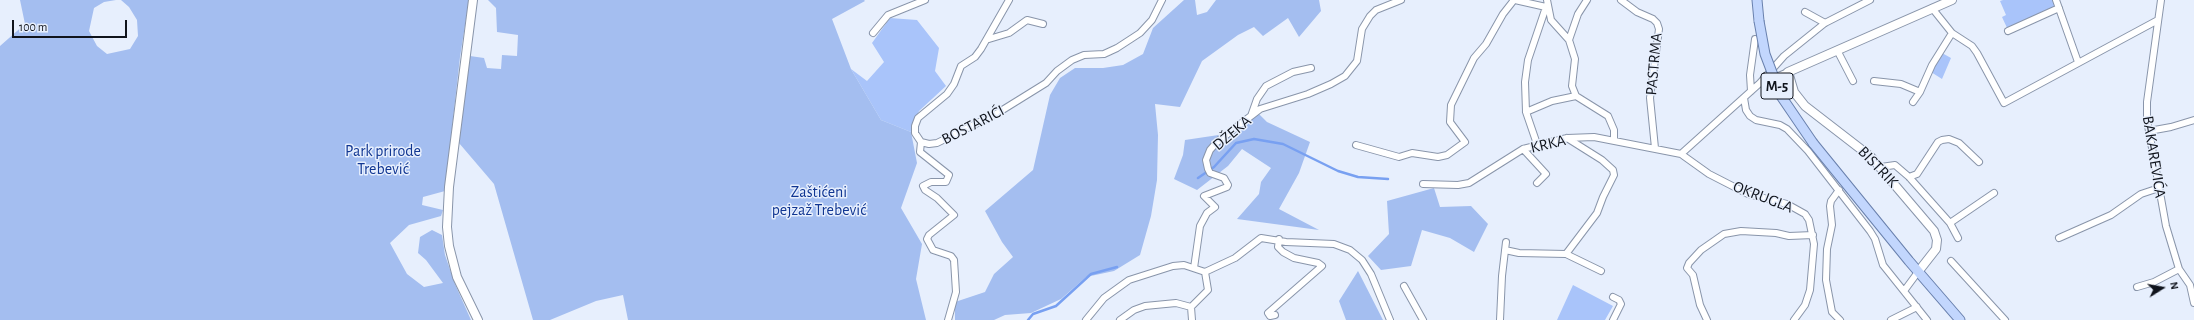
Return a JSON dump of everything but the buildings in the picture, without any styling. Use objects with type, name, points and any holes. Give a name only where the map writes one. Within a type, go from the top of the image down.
[{"type":"main road","points":[[473,0],[449,187],[447,228],[448,246],[457,277],[478,320]]},
{"type":"main road","name":"M-5","points":[[1757,0],[1758,21],[1765,54],[1778,90],[1795,120],[1918,272],[1960,320]]},
{"type":"main road","points":[[1788,72],[1952,0]]},
{"type":"main road","name":"BISTRIK","points":[[1788,72],[1794,92],[1805,106],[1865,151],[1881,167],[1936,235],[1936,249],[1918,272]]},
{"type":"street","points":[[873,33],[888,15],[925,0]]},
{"type":"street","name":"BOSTARIĆI","points":[[1009,0],[989,39],[974,57],[961,66],[954,84],[947,94],[918,118],[915,126],[915,132],[921,142],[929,144],[938,143],[996,114],[1046,83],[1057,71],[1072,60],[1084,55],[1104,54],[1117,48],[1140,32],[1152,20],[1162,0]]},
{"type":"street","name":"DŽEKA","points":[[1194,268],[1200,226],[1207,213],[1215,207],[1204,196],[1227,187],[1228,185],[1224,178],[1209,171],[1206,160],[1210,150],[1217,142],[1260,109],[1308,94],[1345,76],[1357,61],[1362,29],[1370,16],[1380,8],[1401,0]]},
{"type":"street","points":[[1356,145],[1399,157],[1412,153],[1438,157],[1447,155],[1465,142],[1450,122],[1451,105],[1474,58],[1486,44],[1501,17],[1514,0],[1547,3]]},
{"type":"street","points":[[1569,40],[1578,14],[1587,0]]},
{"type":"street","name":"PASTRMA","points":[[1621,0],[1637,12],[1653,19],[1657,23],[1659,29],[1650,98],[1655,148]]},
{"type":"street","points":[[1681,154],[1760,84],[1784,56],[1825,23],[1870,0]]},
{"type":"street","points":[[2056,0],[2078,62]]},
{"type":"street","name":"BAKAREVIĆA","points":[[2161,0],[2146,102],[2149,131],[2166,226],[2179,269],[2192,286],[2194,303]]},
{"type":"street","points":[[1547,3],[1551,20],[1569,40],[1575,59],[1572,86],[1576,96],[1608,116],[1614,130],[1614,140]]},
{"type":"street","points":[[1537,144],[1526,112],[1524,94],[1528,60],[1547,3]]},
{"type":"street","points":[[1932,8],[1952,34],[1972,46],[2004,103],[2158,20]]},
{"type":"street","points":[[2008,32],[2059,8]]},
{"type":"street","points":[[1805,12],[1825,23]]},
{"type":"street","points":[[989,39],[1009,34],[1027,20],[1043,24]]},
{"type":"street","points":[[1912,102],[1920,92],[1932,65],[1952,34]]},
{"type":"street","points":[[1751,91],[1750,75],[1754,39]]},
{"type":"street","points":[[1837,50],[1853,81]]},
{"type":"street","points":[[1251,116],[1257,99],[1266,86],[1293,72],[1312,68]]},
{"type":"street","points":[[1760,84],[1788,72]]},
{"type":"street","points":[[1874,81],[1901,84],[1920,92]]},
{"type":"street","points":[[1526,112],[1552,101],[1576,96]]},
{"type":"street","points":[[1744,98],[1746,110],[1750,116],[1756,120],[1780,125],[1792,133],[1839,190],[1875,239],[1883,264],[1927,320]]},
{"type":"street","points":[[2149,131],[2171,128],[2194,120]]},
{"type":"street","name":"KRKA","points":[[1423,184],[1458,185],[1469,183],[1523,150],[1537,144],[1567,138],[1588,137],[1614,140],[1681,154]]},
{"type":"street","points":[[1566,254],[1597,213],[1602,197],[1614,175],[1613,170],[1589,150],[1567,138]]},
{"type":"street","points":[[1909,177],[1917,174],[1938,142],[1942,140],[1949,139],[1959,143],[1979,162]]},
{"type":"street","points":[[921,142],[919,147],[920,152],[948,173],[949,177],[948,180],[943,183],[926,183],[924,188],[948,208],[954,216],[929,234],[927,239],[933,250],[951,256],[954,260],[956,292],[948,320]]},
{"type":"street","points":[[1523,150],[1546,174],[1537,183]]},
{"type":"street","name":"OKRUGLA","points":[[1681,154],[1710,174],[1748,194],[1774,200],[1796,208],[1805,214],[1809,220],[1814,244],[1810,290],[1805,306],[1794,320]]},
{"type":"street","points":[[1881,167],[1895,166],[1909,177],[1950,223],[1958,238]]},
{"type":"street","points":[[2059,238],[2110,215],[2141,194],[2159,188]]},
{"type":"street","points":[[1839,190],[1831,201],[1830,206],[1832,225],[1827,244],[1826,280],[1832,312],[1840,320]]},
{"type":"street","points":[[1950,223],[1994,193]]},
{"type":"street","name":"OKRUGLA","points":[[1707,320],[1700,305],[1693,275],[1687,268],[1689,263],[1701,250],[1724,234],[1740,231],[1776,233],[1789,236],[1813,236]]},
{"type":"street","points":[[1086,320],[1104,298],[1129,280],[1173,266],[1184,265],[1205,272],[1234,258],[1261,238],[1286,242],[1334,244],[1350,250],[1362,260],[1371,274],[1390,320]]},
{"type":"street","points":[[1275,315],[1270,316],[1268,313],[1322,266],[1318,263],[1294,258],[1283,252],[1278,247],[1279,240]]},
{"type":"street","points":[[1501,320],[1506,242]]},
{"type":"street","points":[[1814,244],[1827,244]]},
{"type":"street","points":[[1505,250],[1519,253],[1566,254],[1601,270]]},
{"type":"street","points":[[1951,261],[2005,320]]},
{"type":"street","points":[[2138,287],[2154,282],[2179,269]]},
{"type":"street","points":[[1192,320],[1191,307],[1208,290],[1205,272]]},
{"type":"street","points":[[1904,291],[1918,272]]},
{"type":"street","points":[[1404,286],[1423,320]]},
{"type":"street","points":[[1613,297],[1619,300],[1621,304],[1613,320]]},
{"type":"street","points":[[1120,320],[1134,310],[1146,306],[1176,304],[1191,307]]},
{"type":"street","points":[[1891,320],[1917,306]]},
{"type":"shaded area","points":[[2053,0],[2056,8],[2008,30],[2002,17],[2006,15],[2000,1]]},
{"type":"shaded area","points":[[890,18],[917,20],[939,48],[935,71],[946,86],[919,111],[911,132],[881,120],[851,69],[867,81],[884,62],[872,43]]},
{"type":"shaded area","points":[[1942,53],[1951,58],[1942,79],[1931,72]]},
{"type":"shaded area","points":[[1573,285],[1613,306],[1605,320],[1557,320]]},
{"type":"green space","name":"Park prirode Trebević","points":[[20,0],[116,0],[104,2],[94,8],[89,31],[97,46],[107,54],[130,49],[138,36],[137,20],[129,7],[121,0],[469,0],[460,57],[445,191],[423,197],[422,205],[443,210],[441,216],[409,225],[390,243],[407,274],[424,287],[443,283],[426,260],[418,253],[420,237],[432,230],[442,235],[445,255],[455,284],[471,320],[0,320],[0,46],[25,24]]},
{"type":"green space","name":"Zaštićeni pejzaž Trebević","points":[[488,0],[864,0],[865,1],[832,19],[851,69],[881,120],[911,132],[917,163],[901,208],[922,244],[916,279],[926,320],[628,320],[623,295],[596,301],[550,320],[533,320],[494,184],[459,143],[470,56],[484,58],[487,68],[501,69],[502,55],[517,56],[518,35],[497,32],[496,8]]},
{"type":"green space","points":[[1184,0],[1195,0],[1197,15],[1207,12],[1216,0],[1319,0],[1321,11],[1299,37],[1288,18],[1263,36],[1254,27],[1238,35],[1202,61],[1180,107],[1155,104],[1158,135],[1157,180],[1151,216],[1140,255],[1114,271],[1086,277],[1061,299],[1031,313],[1005,315],[994,320],[955,320],[955,302],[985,292],[994,274],[1013,257],[1002,242],[985,211],[1033,170],[1050,95],[1060,78],[1075,68],[1103,68],[1123,65],[1143,54],[1153,28]]},
{"type":"green space","points":[[1254,109],[1267,122],[1310,142],[1299,173],[1279,209],[1319,230],[1237,219],[1259,194],[1261,182],[1271,168],[1242,149],[1228,166],[1197,190],[1174,179],[1183,155],[1185,140],[1232,133]]},
{"type":"green space","points":[[1434,188],[1440,207],[1471,206],[1488,224],[1474,252],[1450,238],[1422,230],[1411,266],[1381,270],[1368,256],[1389,234],[1387,201]]},
{"type":"green space","points":[[1358,271],[1383,320],[1346,320],[1339,301]]},
{"type":"waterway","points":[[1198,178],[1214,167],[1236,143],[1254,139],[1283,144],[1338,171],[1358,177],[1388,179]]},
{"type":"waterway","points":[[1028,320],[1033,314],[1056,306],[1091,274],[1117,267]]}]
